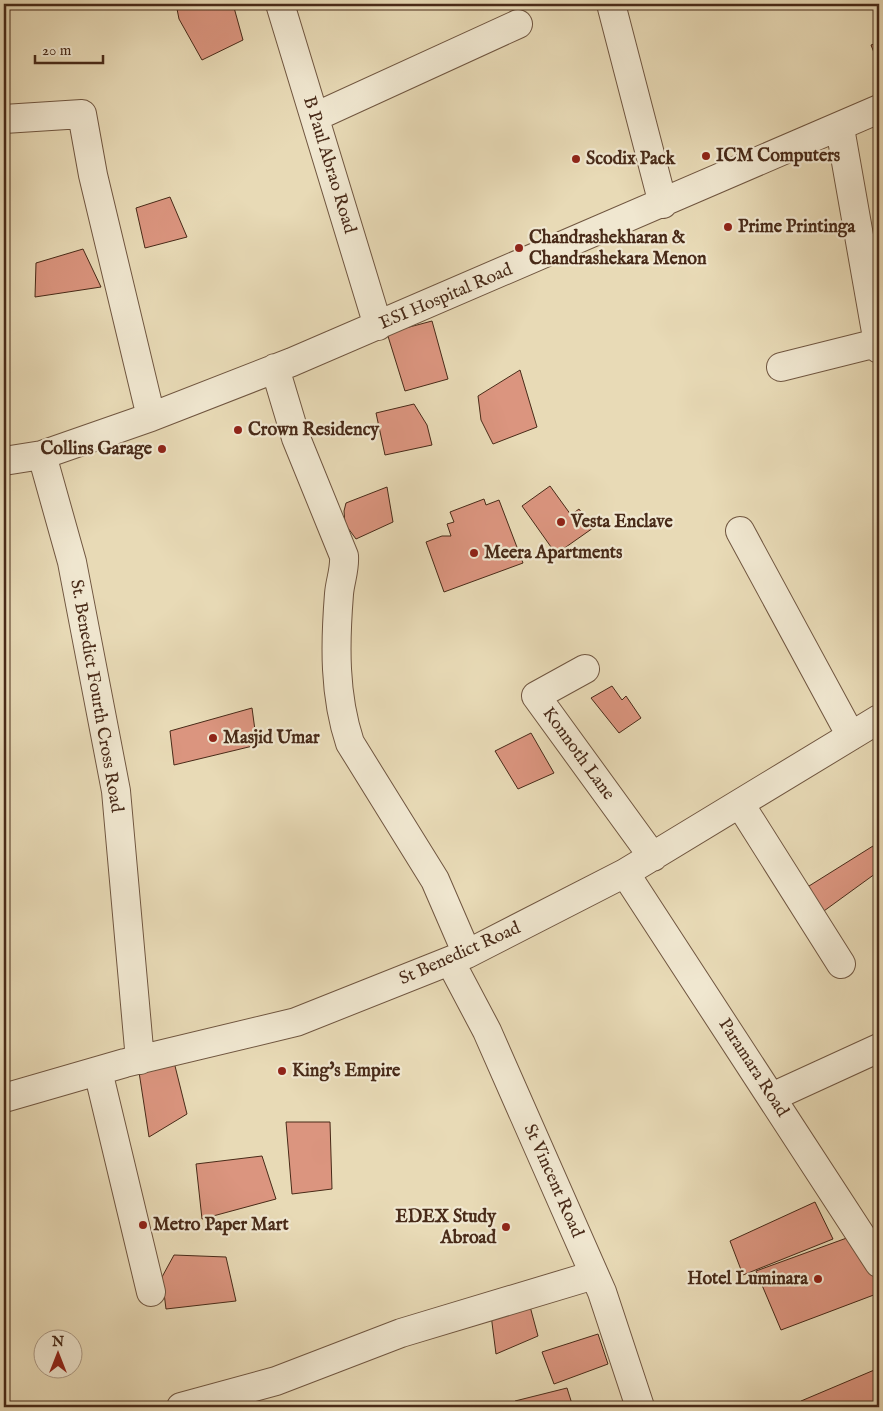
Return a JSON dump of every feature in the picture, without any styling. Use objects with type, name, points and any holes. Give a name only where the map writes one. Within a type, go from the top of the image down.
[{"type":"street","name":"B Paul Abrao Road","points":[[280,4],[378,326]]},
{"type":"street","points":[[611,4],[663,204]]},
{"type":"street","points":[[315,118],[518,24]]},
{"type":"street","name":"ESI Hospital Road","points":[[4,461],[42,455],[151,417],[275,368],[378,326],[879,110]]},
{"type":"street","points":[[4,119],[82,114],[93,175],[151,417]]},
{"type":"street","points":[[781,367],[878,346],[840,128]]},
{"type":"street","name":"St Vincent Road","points":[[275,368],[296,438],[344,556],[345,568],[339,592],[337,688],[344,725],[350,743],[435,880],[458,958],[487,1031],[594,1275],[640,1407]]},
{"type":"street","name":"St. Benedict Fourth Cross Road","points":[[42,455],[72,562],[116,791],[140,1060]]},
{"type":"street","points":[[740,531],[851,736]]},
{"type":"street","name":"Konnoth Lane","points":[[585,669],[536,696],[653,856]]},
{"type":"street","name":"St Benedict Road","points":[[4,1098],[140,1060],[296,1022],[458,958],[625,874],[879,720]]},
{"type":"street","points":[[740,804],[840,964]]},
{"type":"street","name":"Paramara Road","points":[[625,874],[879,1263]]},
{"type":"street","points":[[772,1097],[879,1048]]},
{"type":"street","points":[[98,1072],[151,1292]]},
{"type":"street","points":[[181,1407],[276,1381],[401,1333],[594,1275]]},
{"type":"building","points":[[176,4],[233,4],[243,40],[202,60],[179,19]]},
{"type":"building","points":[[879,42],[879,65],[871,45]]},
{"type":"building","points":[[170,197],[187,237],[145,248],[136,208]]},
{"type":"building","points":[[83,249],[101,287],[35,297],[36,263]]},
{"type":"building","points":[[432,321],[448,379],[405,391],[387,333]]},
{"type":"building","points":[[520,370],[537,427],[493,444],[481,420],[478,396]]},
{"type":"building","points":[[414,404],[427,425],[432,445],[385,455],[376,413]]},
{"type":"building","name":"Vesta Enclave","points":[[550,486],[571,515],[579,509],[593,528],[556,554],[522,506]]},
{"type":"building","points":[[387,487],[393,522],[356,539],[345,524],[344,511],[346,503]]},
{"type":"building","name":"Meera Apartments","points":[[484,499],[486,505],[499,500],[523,563],[444,592],[426,542],[442,536],[451,536],[447,524],[454,522],[450,512]]},
{"type":"building","points":[[612,686],[622,700],[626,696],[641,718],[619,733],[591,698]]},
{"type":"building","name":"Masjid Umar","points":[[252,708],[257,745],[174,765],[170,731]]},
{"type":"building","points":[[531,733],[554,773],[518,789],[495,751]]},
{"type":"building","points":[[873,846],[879,871],[817,916],[801,891]]},
{"type":"building","points":[[174,1062],[187,1114],[149,1137],[139,1072]]},
{"type":"building","points":[[286,1122],[330,1122],[332,1189],[292,1194]]},
{"type":"building","points":[[262,1156],[276,1199],[202,1219],[196,1164]]},
{"type":"building","points":[[815,1202],[833,1239],[743,1275],[730,1241]]},
{"type":"building","name":"Hotel Luminara","points":[[855,1235],[879,1286],[879,1293],[781,1330],[756,1271]]},
{"type":"building","points":[[174,1255],[226,1257],[236,1301],[166,1309],[162,1277]]},
{"type":"building","points":[[528,1299],[538,1336],[496,1354],[490,1307]]},
{"type":"building","points":[[598,1334],[608,1364],[554,1384],[542,1352]]},
{"type":"building","points":[[879,1368],[879,1407],[805,1407],[801,1401]]},
{"type":"building","points":[[567,1388],[573,1407],[516,1407],[515,1401]]},
{"type":"place","name":"ICM Computers","points":[[706,156]]},
{"type":"place","name":"Scodix Pack","points":[[576,159]]},
{"type":"place","name":"Prime Printinga","points":[[728,227]]},
{"type":"place","name":"Chandrashekharan & Chandrashekara Menon","points":[[519,248]]},
{"type":"place","name":"Crown Residency","points":[[238,430]]},
{"type":"place","name":"Collins Garage","points":[[162,449]]},
{"type":"place","name":"Vesta Enclave","points":[[561,522]]},
{"type":"place","name":"Meera Apartments","points":[[474,553]]},
{"type":"place","name":"Masjid Umar","points":[[213,738]]},
{"type":"place","name":"King's Empire","points":[[282,1071]]},
{"type":"place","name":"Metro Paper Mart","points":[[143,1225]]},
{"type":"place","name":"EDEX Study Abroad","points":[[506,1227]]},
{"type":"place","name":"Hotel Luminara","points":[[818,1279]]}]
